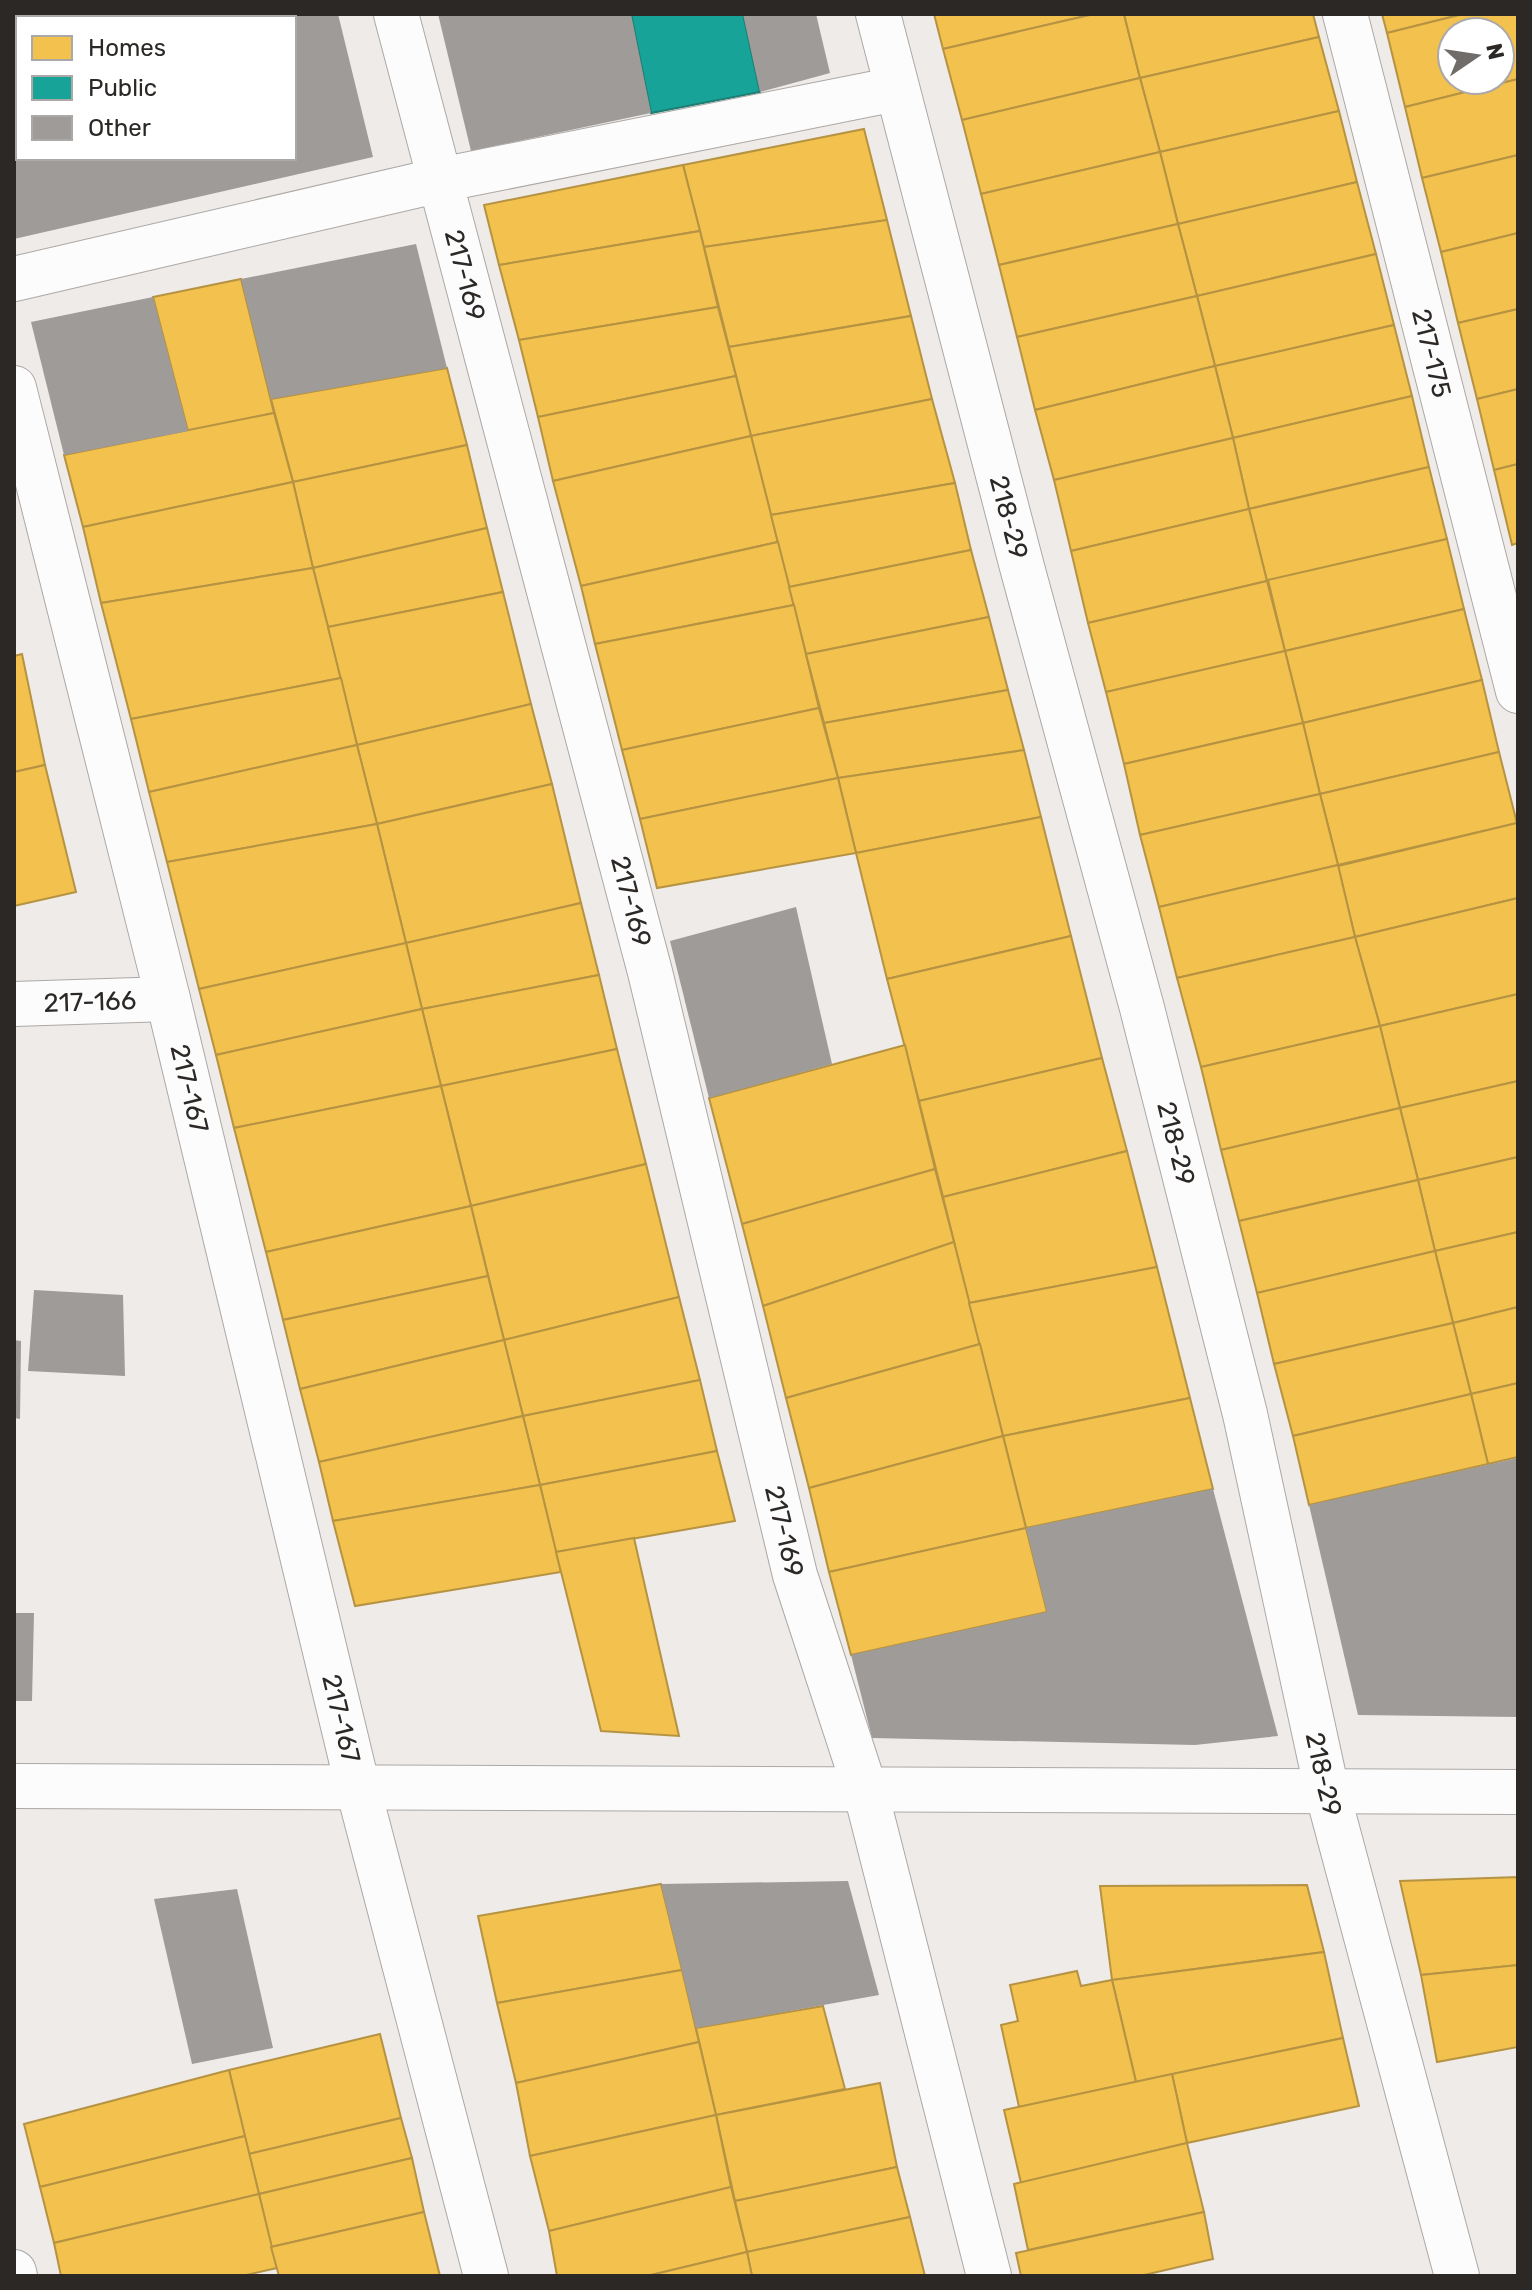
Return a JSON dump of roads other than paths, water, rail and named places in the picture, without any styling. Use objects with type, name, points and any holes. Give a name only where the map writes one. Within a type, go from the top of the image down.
[{"type":"street","name":"217-169","points":[[396,14],[650,972],[795,1575],[865,1789],[989,2276]]},
{"type":"street","name":"218-29","points":[[878,14],[1014,537],[1154,1053],[1245,1414],[1327,1791],[1457,2276]]},
{"type":"street","name":"217-175","points":[[1345,14],[1518,691]]},
{"type":"street","points":[[14,279],[440,180],[896,89]]},
{"type":"street","name":"217-167","points":[[14,388],[168,999],[358,1788],[486,2276]]},
{"type":"street","name":"217-166","points":[[14,1004],[168,999]]},
{"type":"street","points":[[14,1786],[1518,1792]]}]
